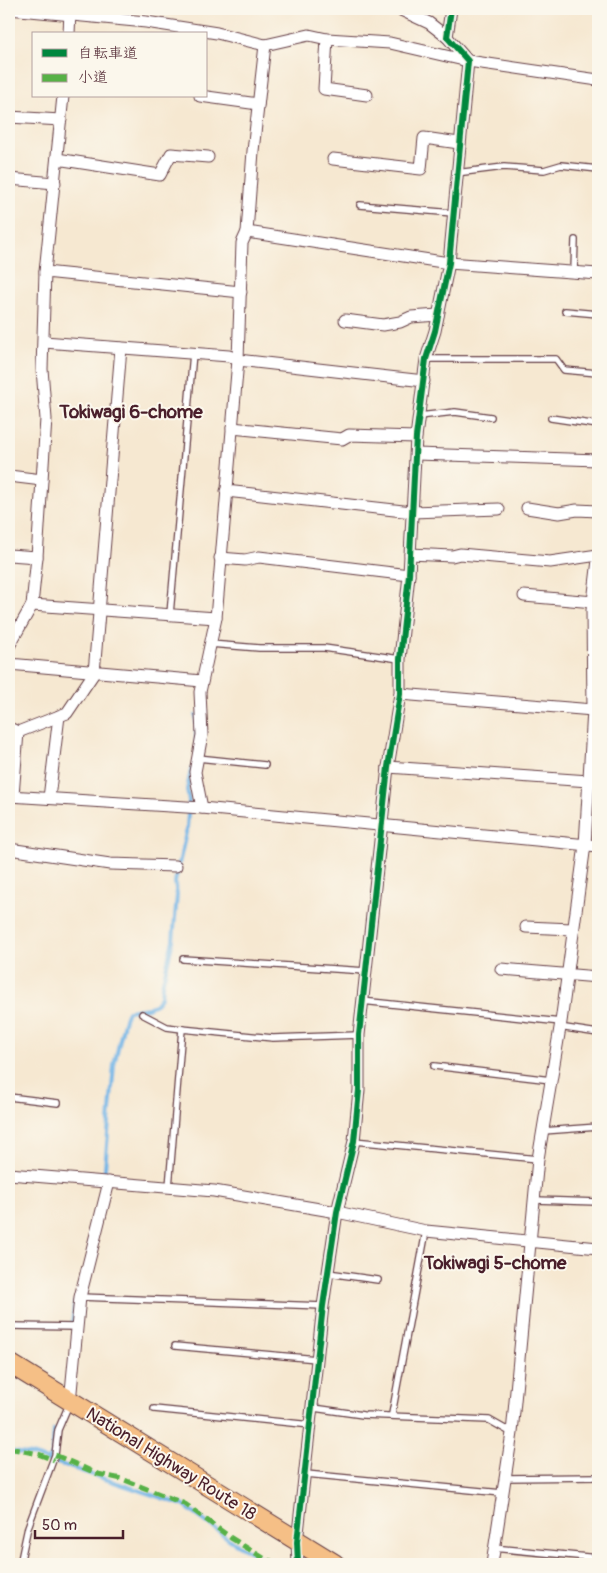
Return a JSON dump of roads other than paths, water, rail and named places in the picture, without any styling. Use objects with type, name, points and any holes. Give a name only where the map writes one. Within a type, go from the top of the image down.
[{"type":"highway","name":"National Highway Route 18","points":[[9,1363],[334,1564]]},
{"type":"street","points":[[9,9],[70,13],[146,22],[217,32],[265,45],[309,35],[327,40],[390,43],[468,61],[598,80]]},
{"type":"street","points":[[298,1564],[297,1542],[314,1408],[323,1306],[337,1212],[354,1141],[359,1090],[359,1035],[362,1001],[383,826],[388,767],[400,694],[400,659],[409,575],[416,437],[426,359],[449,263],[468,61],[447,36],[429,23],[398,9]]},
{"type":"street","points":[[447,36],[451,9]]},
{"type":"street","points":[[69,32],[70,13]]},
{"type":"street","points":[[327,40],[324,89],[367,95]]},
{"type":"street","points":[[202,808],[195,772],[202,735],[202,681],[216,618],[238,360],[242,243],[247,232],[265,45]]},
{"type":"street","points":[[208,97],[258,104]]},
{"type":"street","points":[[9,646],[32,605],[37,557],[46,420],[42,369],[45,272],[63,98]]},
{"type":"street","points":[[9,116],[61,120]]},
{"type":"street","points":[[334,159],[421,169],[424,138],[459,144]]},
{"type":"street","points":[[57,158],[160,175],[172,154],[208,157]]},
{"type":"street","points":[[9,179],[55,183]]},
{"type":"street","points":[[247,232],[449,263],[598,274]]},
{"type":"street","points":[[45,272],[241,292]]},
{"type":"street","points":[[345,320],[382,325],[400,322],[411,317],[438,315]]},
{"type":"street","points":[[44,342],[229,356],[238,360],[424,381]]},
{"type":"street","points":[[121,348],[94,673],[67,713],[14,730],[11,796],[202,808],[598,846]]},
{"type":"street","points":[[232,428],[342,439],[350,436],[416,437]]},
{"type":"street","points":[[416,454],[598,460]]},
{"type":"street","points":[[9,476],[42,480]]},
{"type":"street","points":[[226,491],[412,512],[499,509]]},
{"type":"street","points":[[527,508],[559,513],[577,510],[598,511]]},
{"type":"street","points":[[410,554],[452,556],[460,554],[550,562],[598,555]]},
{"type":"street","points":[[9,555],[37,557]]},
{"type":"street","points":[[220,558],[245,560],[259,557],[409,575]]},
{"type":"street","points":[[492,1564],[512,1433],[538,1159],[560,1024],[594,784],[595,608],[598,560]]},
{"type":"street","points":[[524,596],[595,608]]},
{"type":"street","points":[[32,605],[216,618]]},
{"type":"street","points":[[9,664],[94,673],[202,681]]},
{"type":"street","points":[[400,694],[595,704]]},
{"type":"street","points":[[49,798],[59,716]]},
{"type":"street","points":[[388,767],[594,784]]},
{"type":"street","points":[[9,849],[110,864],[176,866]]},
{"type":"street","points":[[526,927],[572,929]]},
{"type":"street","points":[[501,969],[598,977]]},
{"type":"street","points":[[9,1174],[214,1191],[337,1212],[426,1230],[598,1248]]},
{"type":"street","points":[[70,1402],[80,1297],[109,1182]]},
{"type":"lane","points":[[456,173],[504,167],[544,170],[561,165],[598,169]]},
{"type":"lane","points":[[360,205],[453,213]]},
{"type":"lane","points":[[574,272],[575,240]]},
{"type":"lane","points":[[565,311],[598,314]]},
{"type":"lane","points":[[170,614],[193,353]]},
{"type":"lane","points":[[426,359],[556,359],[564,370],[598,373]]},
{"type":"lane","points":[[419,416],[455,412],[491,417]]},
{"type":"lane","points":[[552,418],[598,425]]},
{"type":"lane","points":[[210,644],[259,648],[324,648],[400,659]]},
{"type":"lane","points":[[198,758],[265,764]]},
{"type":"lane","points":[[183,959],[366,971]]},
{"type":"lane","points":[[362,1001],[560,1024],[598,1033]]},
{"type":"lane","points":[[142,1014],[167,1027],[273,1038],[359,1035]]},
{"type":"lane","points":[[169,1188],[182,1029]]},
{"type":"lane","points":[[434,1066],[551,1080]]},
{"type":"lane","points":[[9,1096],[58,1103]]},
{"type":"lane","points":[[543,1131],[598,1127]]},
{"type":"lane","points":[[354,1141],[538,1159]]},
{"type":"lane","points":[[535,1200],[598,1202]]},
{"type":"lane","points":[[392,1414],[426,1230]]},
{"type":"lane","points":[[328,1273],[378,1280]]},
{"type":"lane","points":[[80,1297],[323,1306]]},
{"type":"lane","points":[[9,1326],[77,1327]]},
{"type":"lane","points":[[175,1346],[318,1359]]},
{"type":"lane","points":[[20,1564],[28,1527],[55,1455],[58,1430],[70,1402]]},
{"type":"lane","points":[[314,1408],[363,1415],[392,1414],[489,1420],[512,1433]]},
{"type":"lane","points":[[154,1409],[312,1425]]},
{"type":"lane","points":[[306,1474],[502,1493]]},
{"type":"lane","points":[[504,1478],[598,1477]]},
{"type":"lane","points":[[493,1548],[598,1558]]},
{"type":"waterway","points":[[196,715],[196,743]]},
{"type":"waterway","points":[[104,1179],[114,1065],[124,1022],[128,1011],[148,1008],[156,1004],[161,997],[173,940],[177,895],[175,882],[187,828],[189,801],[187,790],[191,769]]},
{"type":"waterway","points":[[72,1328],[74,1302]]},
{"type":"waterway","points":[[48,1461],[52,1455],[54,1430]]},
{"type":"waterway","points":[[9,1451],[50,1461]]},
{"type":"waterway","points":[[57,1463],[183,1505],[230,1540],[271,1564]]},
{"type":"district","name":"Tokiwagi 6-chome","points":[[131,412]]},
{"type":"district","name":"Tokiwagi 5-chome","points":[[495,1263]]}]
